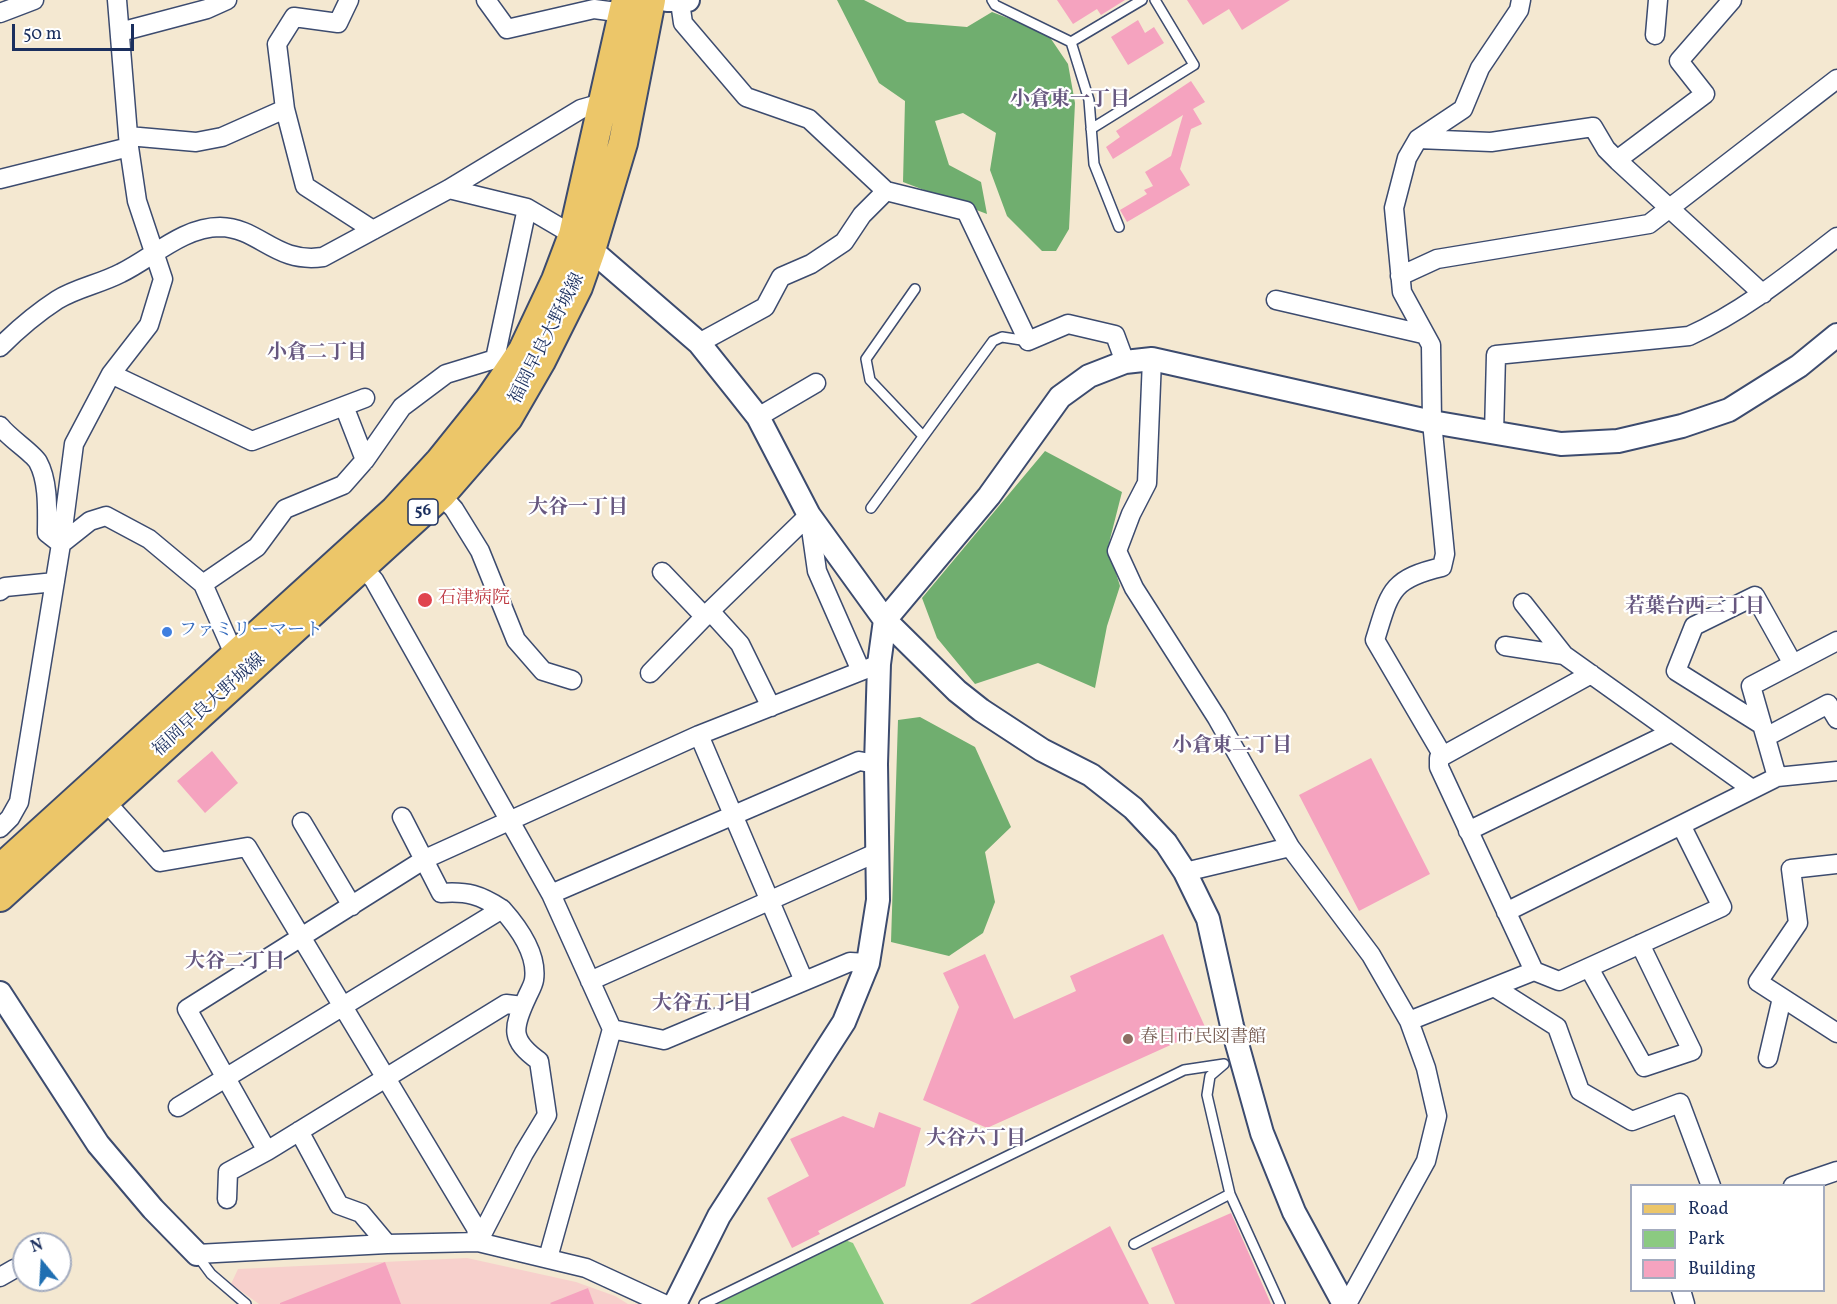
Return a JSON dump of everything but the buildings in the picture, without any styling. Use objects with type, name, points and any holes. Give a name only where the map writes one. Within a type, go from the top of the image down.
[{"type":"main road","name":"福岡早良大野城線","points":[[0,869],[395,510],[440,462],[489,400],[523,350],[556,280],[582,242],[623,142],[651,0]]},
{"type":"main road","name":"福岡早良大野城線","points":[[0,897],[441,495],[508,418],[541,361],[578,287],[582,242],[603,105],[629,4]]},
{"type":"street","points":[[0,13],[34,0]]},
{"type":"street","points":[[0,828],[10,818],[19,802],[61,544],[74,444],[111,374],[149,326],[163,279],[156,252],[137,201],[129,142],[117,0]]},
{"type":"street","points":[[120,32],[207,9],[227,0]]},
{"type":"street","points":[[349,0],[338,23],[294,16],[277,45],[285,109],[305,186],[373,230]]},
{"type":"street","points":[[486,0],[507,29],[594,9],[629,4]]},
{"type":"street","points":[[1443,756],[1375,640],[1389,593],[1412,574],[1442,567],[1445,554],[1432,422],[1431,345],[1402,292],[1394,208],[1407,158],[1418,139],[1463,109],[1480,68],[1519,10],[1521,0]]},
{"type":"street","points":[[1655,35],[1658,0]]},
{"type":"street","points":[[1617,160],[1705,94],[1679,61],[1732,0]]},
{"type":"street","points":[[678,1],[683,23],[746,97],[809,119],[886,191],[966,211],[1028,341],[1068,324],[1115,335],[1125,362]]},
{"type":"street","points":[[0,347],[58,299],[121,273],[195,231],[220,227],[247,234],[283,254],[305,260],[323,257],[449,189],[581,109],[603,105],[617,97],[638,65]]},
{"type":"street","points":[[1400,276],[1437,259],[1648,224],[1836,83]]},
{"type":"street","points":[[0,179],[129,142],[196,142],[222,136],[285,109]]},
{"type":"street","points":[[1418,139],[1491,142],[1593,126],[1606,149],[1617,160],[1763,294]]},
{"type":"street","points":[[449,189],[527,208],[582,242],[699,343],[758,417],[809,515],[885,620],[957,691],[1002,727],[1091,775],[1133,808],[1166,843],[1185,872],[1208,919],[1233,1061],[1294,1212],[1345,1304]]},
{"type":"street","points":[[699,343],[765,308],[781,277],[811,264],[844,242],[862,215],[886,191]]},
{"type":"street","points":[[203,584],[257,547],[285,509],[343,485],[365,460],[402,407],[446,374],[495,359],[527,208]]},
{"type":"street","points":[[1494,434],[1496,355],[1689,336],[1718,323],[1763,294],[1837,237]]},
{"type":"street","points":[[1276,300],[1423,334]]},
{"type":"street","points":[[675,1304],[719,1216],[844,1022],[868,963],[878,900],[876,764],[870,667],[885,620],[988,496],[1060,397],[1089,376],[1125,362],[1152,360],[1494,434],[1572,443],[1618,441],[1682,426],[1729,410],[1799,366],[1837,335]]},
{"type":"street","points":[[1152,360],[1147,483],[1131,514],[1117,551],[1134,588],[1217,718],[1290,847],[1371,955],[1409,1021],[1426,1068],[1437,1116],[1426,1161],[1345,1304]]},
{"type":"street","points":[[111,374],[252,441],[365,398]]},
{"type":"street","points":[[758,417],[816,383]]},
{"type":"street","points":[[344,406],[365,460]]},
{"type":"street","points":[[0,426],[9,438],[38,461],[46,494],[48,533],[61,544]]},
{"type":"street","points":[[440,462],[436,481],[441,495],[454,509],[480,551],[516,640],[543,671],[572,680]]},
{"type":"street","points":[[395,510],[428,492],[441,495]]},
{"type":"street","points":[[650,674],[809,515]]},
{"type":"street","points":[[809,515],[817,572],[870,667]]},
{"type":"street","points":[[61,544],[90,521],[106,516],[149,539],[203,584],[234,654],[232,673],[221,696]]},
{"type":"street","points":[[363,568],[360,555],[364,537]]},
{"type":"street","points":[[313,583],[343,566],[354,563],[363,568],[374,580],[551,894],[612,1029],[548,1258]]},
{"type":"street","points":[[662,572],[740,644],[771,707]]},
{"type":"street","points":[[0,591],[5,587],[55,582]]},
{"type":"street","points":[[1764,731],[1677,671],[1694,626],[1755,596],[1793,664]]},
{"type":"street","points":[[1523,603],[1564,655],[1752,789]]},
{"type":"street","points":[[234,654],[251,656],[300,625]]},
{"type":"street","points":[[1777,777],[1751,686],[1837,641]]},
{"type":"street","points":[[1505,646],[1564,655]]},
{"type":"street","points":[[267,1151],[187,1009],[425,859],[699,735],[870,667]]},
{"type":"street","points":[[1534,971],[1439,768],[1439,758],[1591,674]]},
{"type":"street","points":[[1764,731],[1828,704],[1837,719]]},
{"type":"street","points":[[1468,831],[1672,732]]},
{"type":"street","points":[[699,735],[804,981]]},
{"type":"street","points":[[551,894],[733,814],[859,762],[876,764]]},
{"type":"street","points":[[1506,912],[1777,777],[1837,771]]},
{"type":"street","points":[[106,802],[160,862],[247,847],[476,1228],[478,1242]]},
{"type":"street","points":[[402,817],[441,893],[458,892],[482,896],[502,909],[513,921],[533,955],[534,981],[518,1016],[516,1034],[520,1048],[539,1061],[547,1115],[524,1153],[478,1242]]},
{"type":"street","points":[[302,822],[352,906]]},
{"type":"street","points":[[1409,1021],[1534,971],[1560,981],[1722,907],[1681,825]]},
{"type":"street","points":[[1185,872],[1290,847]]},
{"type":"street","points":[[590,981],[769,898],[878,852]]},
{"type":"street","points":[[1837,864],[1791,869],[1798,923],[1758,982],[1837,1033]]},
{"type":"street","points":[[178,1107],[502,909]]},
{"type":"street","points":[[1589,968],[1644,1067],[1692,1051],[1640,944]]},
{"type":"street","points":[[612,1029],[664,1040],[850,962],[868,963]]},
{"type":"street","points":[[1494,987],[1557,1027],[1580,1091],[1632,1120],[1680,1103],[1711,1184]]},
{"type":"street","points":[[0,993],[98,1143],[153,1209],[197,1254],[387,1244],[478,1242],[586,1268],[664,1304]]},
{"type":"street","points":[[1768,1058],[1782,998]]},
{"type":"street","points":[[227,1199],[228,1172],[267,1151],[506,1004],[523,1005]]},
{"type":"street","points":[[299,1131],[339,1205],[361,1213],[387,1244]]},
{"type":"street","points":[[1796,1184],[1837,1170]]},
{"type":"lane","points":[[993,0],[995,4],[1071,42],[1089,100],[1094,164],[1119,227]]},
{"type":"lane","points":[[1071,42],[1142,0]]},
{"type":"lane","points":[[1091,129],[1194,65],[1155,0]]},
{"type":"lane","points":[[915,289],[866,358],[870,380],[923,436]]},
{"type":"lane","points":[[871,508],[993,341],[1002,337],[1028,341]]},
{"type":"lane","points":[[1233,1061],[1210,1076],[1207,1095],[1230,1194],[1280,1304]]},
{"type":"lane","points":[[704,1304],[1184,1070],[1233,1061]]},
{"type":"lane","points":[[1134,1244],[1230,1194]]},
{"type":"lane","points":[[197,1254],[211,1274],[246,1304]]},
{"type":"shaded area","points":[[467,1258],[576,1282],[615,1296],[628,1304],[259,1304],[231,1284],[238,1269]]},
{"type":"green space","points":[[837,0],[864,0],[907,22],[967,27],[992,12],[1047,33],[1068,64],[1075,103],[1069,229],[1056,251],[1042,251],[1007,216],[990,170],[996,133],[963,113],[935,121],[949,165],[981,182],[987,214],[903,182],[905,101],[879,83]]},
{"type":"green space","points":[[1045,451],[1122,492],[1108,547],[1120,586],[1107,626],[1095,688],[1038,663],[975,684],[937,638],[922,598]]},
{"type":"green space","points":[[920,717],[975,747],[1011,827],[985,852],[995,902],[983,933],[949,956],[891,942],[898,720]]},
{"type":"green space","points":[[845,1240],[853,1243],[884,1304],[717,1304]]},
{"type":"place","name":"石津病院","points":[[425,600]]},
{"type":"place","name":"ファミリーマート","points":[[167,632]]},
{"type":"place","name":"春日市民図書館","points":[[1128,1039]]},
{"type":"district","name":"小倉東一丁目","points":[[1070,101]]},
{"type":"district","name":"小倉二丁目","points":[[317,354]]},
{"type":"district","name":"大谷一丁目","points":[[578,509]]},
{"type":"district","name":"若葉台西三丁目","points":[[1695,608]]},
{"type":"district","name":"小倉東二丁目","points":[[1232,747]]},
{"type":"district","name":"大谷二丁目","points":[[235,963]]},
{"type":"district","name":"大谷五丁目","points":[[702,1005]]},
{"type":"district","name":"大谷六丁目","points":[[976,1140]]}]
